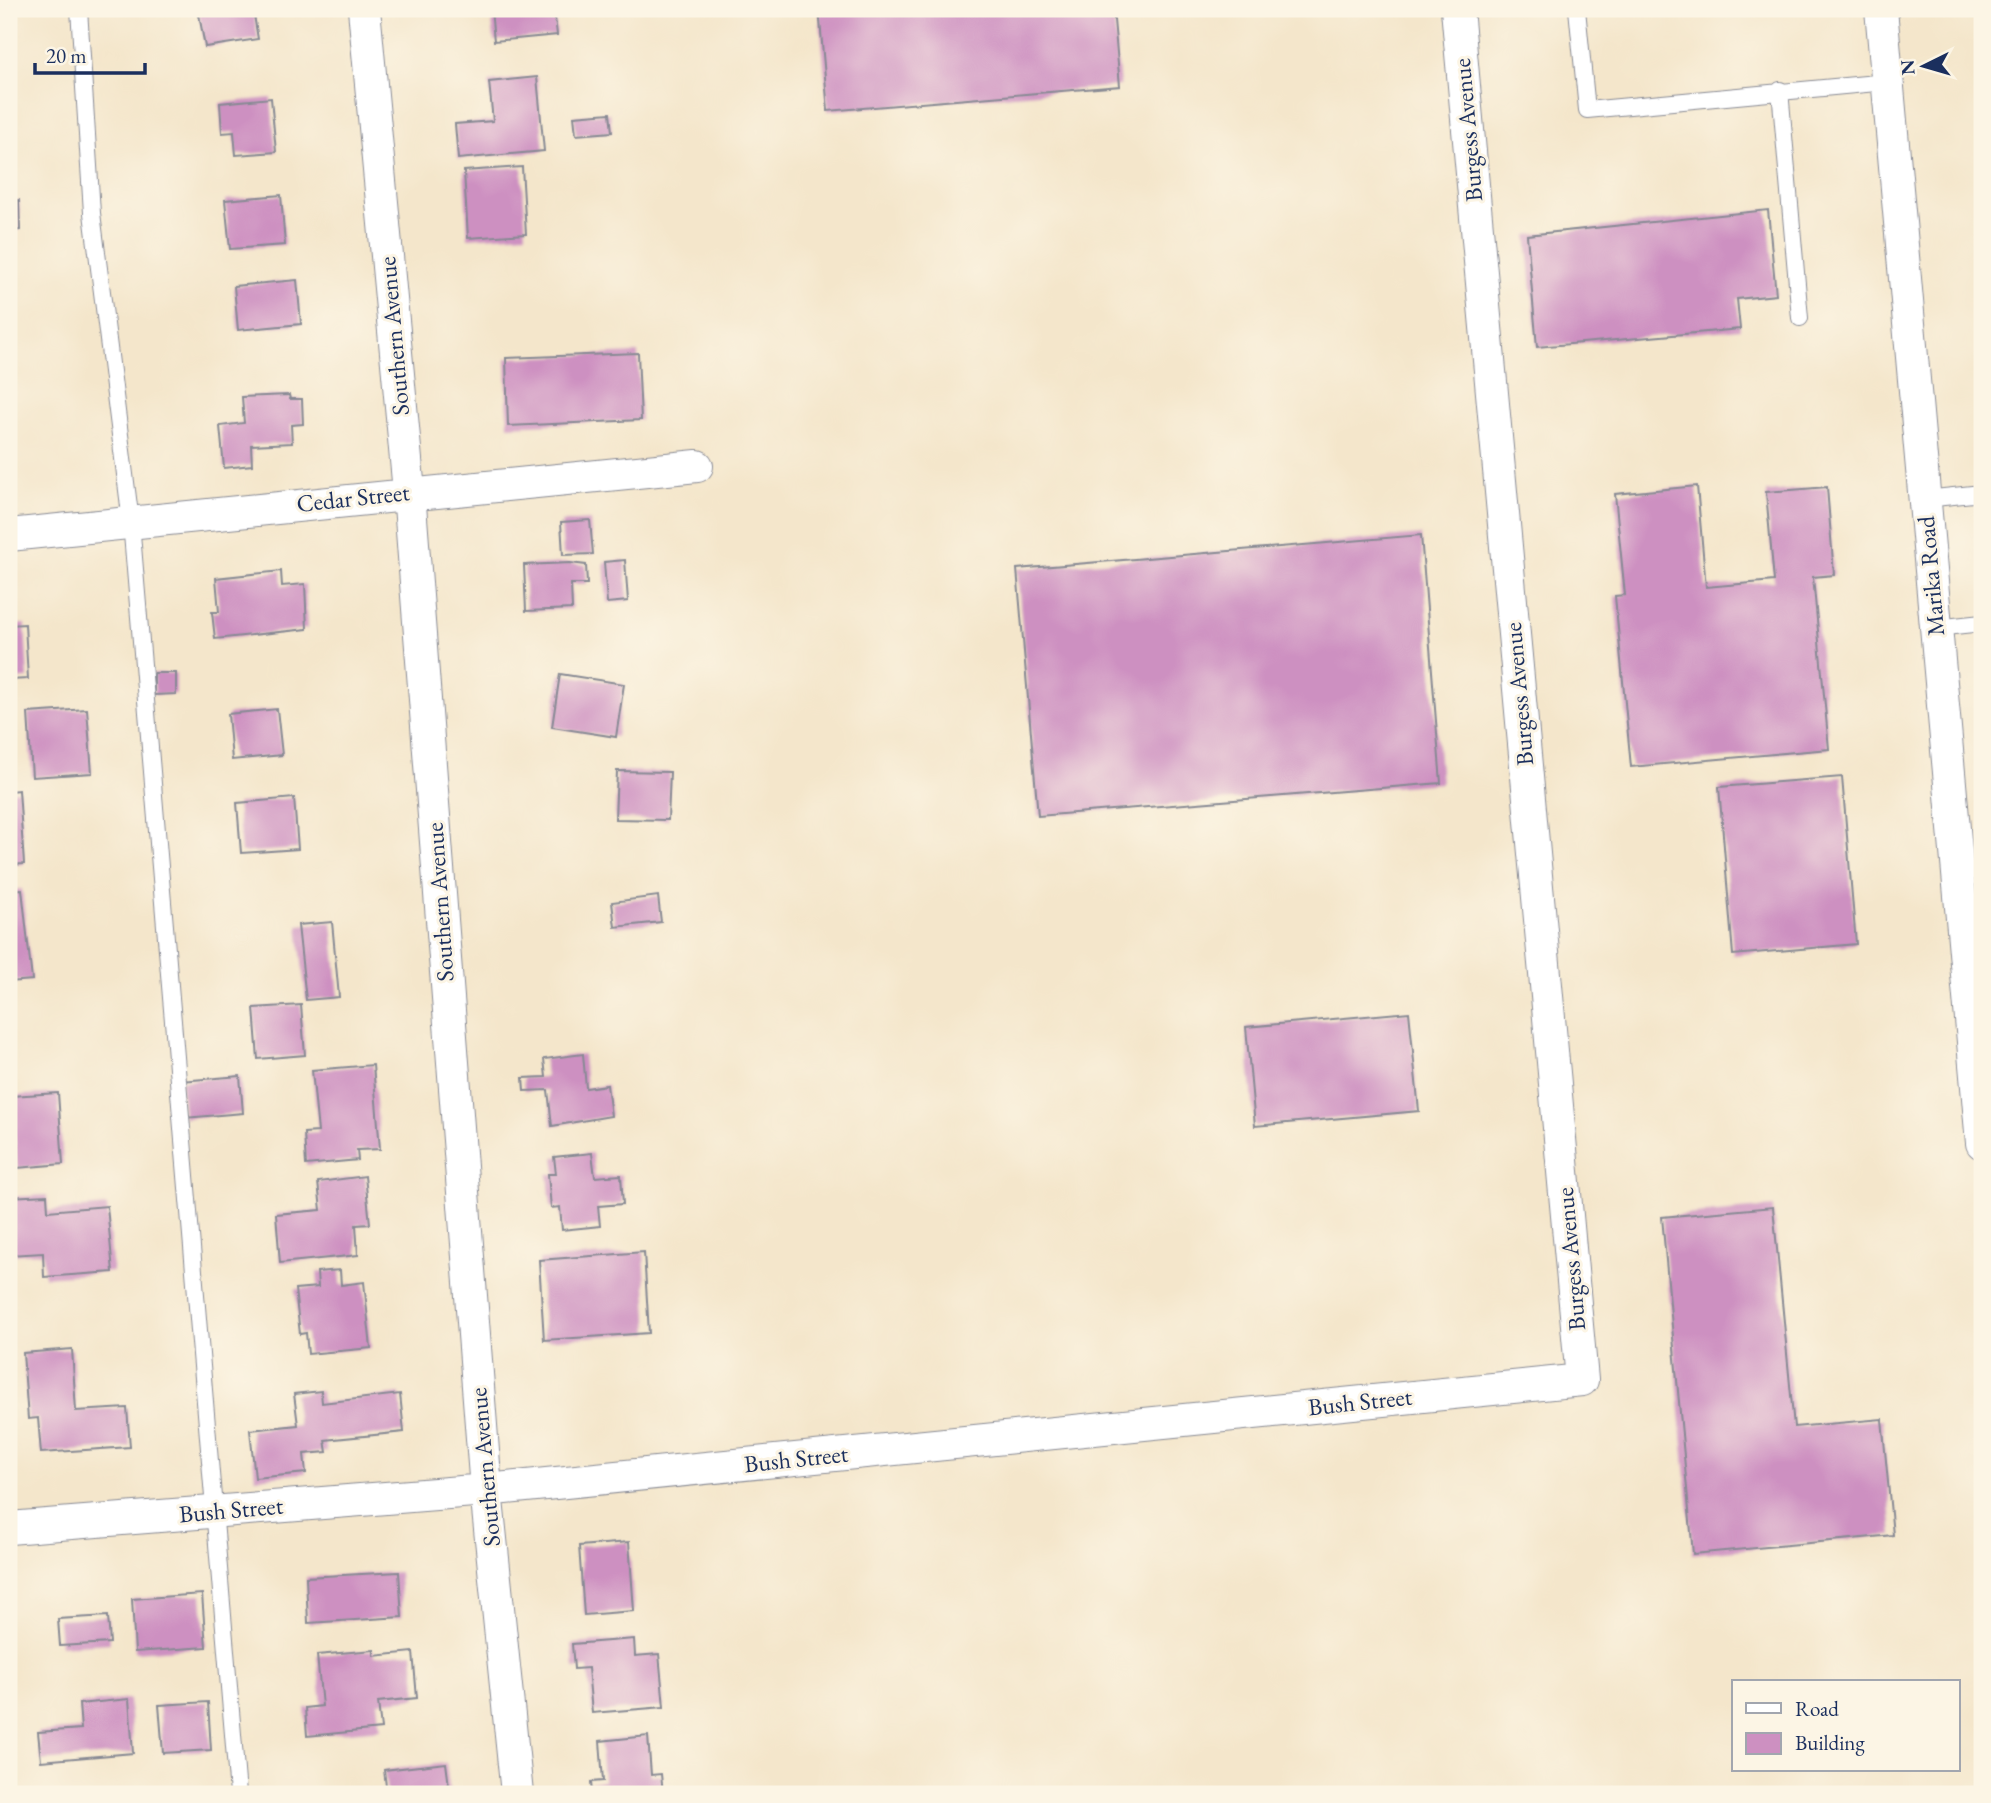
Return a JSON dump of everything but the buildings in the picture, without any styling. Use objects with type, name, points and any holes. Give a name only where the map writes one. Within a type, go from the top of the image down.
[{"type":"street","name":"Southern Avenue","points":[[364,9],[409,492],[486,1490],[517,1794]]},
{"type":"street","name":"Burgess Avenue","points":[[1457,9],[1582,1380]]},
{"type":"street","name":"Marika Road","points":[[1881,9],[1982,1143]]},
{"type":"street","name":"Cedar Street","points":[[9,534],[409,492],[697,466]]},
{"type":"street","name":"Bush Street","points":[[9,1528],[486,1490],[1582,1380]]},
{"type":"lane","points":[[79,9],[92,213],[131,522],[211,1512],[238,1794]]},
{"type":"lane","points":[[1577,9],[1587,110],[1887,82]]},
{"type":"lane","points":[[1780,90],[1800,318]]},
{"type":"lane","points":[[1925,499],[1982,493]]},
{"type":"lane","points":[[1936,628],[1982,623]]}]
